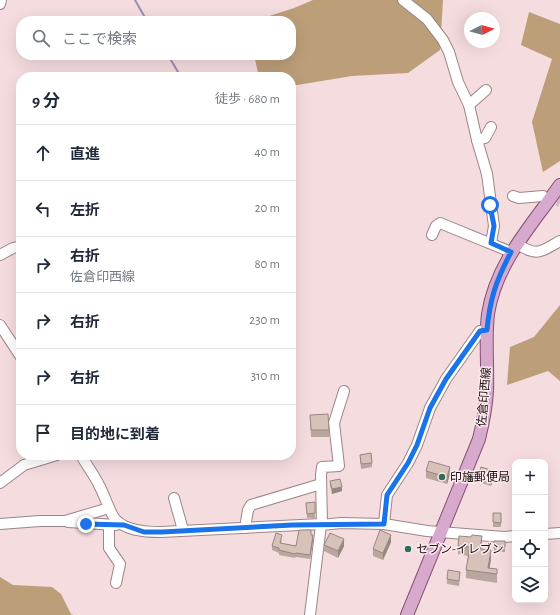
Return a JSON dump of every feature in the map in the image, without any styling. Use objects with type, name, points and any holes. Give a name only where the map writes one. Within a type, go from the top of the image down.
[{"type":"main road","name":"佐倉印西線","points":[[407,615],[479,439],[484,420],[487,391],[487,330],[491,300],[496,284],[514,248],[560,185]]},
{"type":"street","points":[[0,4],[1,0]]},
{"type":"street","points":[[403,0],[427,20],[443,40],[449,52],[458,82],[469,105],[487,174],[494,226],[491,243]]},
{"type":"street","points":[[469,105],[486,90]]},
{"type":"street","points":[[477,140],[485,138],[492,127]]},
{"type":"street","points":[[513,196],[519,198],[543,196]]},
{"type":"street","points":[[432,235],[436,226],[440,223],[476,239],[531,252],[542,251],[560,241]]},
{"type":"street","points":[[0,255],[16,247]]},
{"type":"street","points":[[0,325],[16,349]]},
{"type":"street","points":[[384,524],[387,495],[408,463],[417,445],[430,408],[443,385],[480,331],[487,330]]},
{"type":"street","points":[[310,615],[321,525],[322,467],[339,466],[334,423],[344,390]]},
{"type":"street","points":[[0,483],[24,466],[42,460]]},
{"type":"street","points":[[84,460],[100,486],[109,508],[117,521],[144,532],[321,524],[384,524],[427,531],[475,535],[512,536]]},
{"type":"street","points":[[244,528],[248,510],[252,505],[321,484]]},
{"type":"street","points":[[174,498],[183,530]]},
{"type":"street","points":[[65,521],[109,508]]},
{"type":"street","points":[[0,524],[65,521],[124,525]]},
{"type":"street","points":[[109,525],[109,548],[120,564],[116,583]]},
{"type":"street","points":[[548,534],[560,533]]},
{"type":"shaded area","points":[[313,0],[443,0],[440,50],[408,73],[352,76],[296,85],[296,72],[258,72],[255,60],[296,60],[296,16],[269,16]]},
{"type":"shaded area","points":[[529,12],[560,24],[560,161],[543,172],[532,122],[552,59],[521,45]]},
{"type":"shaded area","points":[[560,305],[560,381],[548,371],[507,385],[510,347],[534,337]]},
{"type":"shaded area","points":[[0,577],[13,585],[52,587],[61,594],[71,614],[74,615],[0,615]]},
{"type":"building","points":[[328,414],[329,430],[311,430],[310,415]]},
{"type":"building","points":[[371,453],[372,463],[361,464],[360,455]]},
{"type":"building","points":[[429,461],[450,467],[447,477],[426,471]]},
{"type":"building","points":[[481,467],[494,471],[491,481],[478,477]]},
{"type":"building","points":[[340,479],[342,487],[332,489],[330,481]]},
{"type":"building","points":[[315,502],[315,513],[307,514],[306,503]]},
{"type":"building","points":[[493,513],[501,513],[501,523],[493,522]]},
{"type":"building","points":[[299,530],[311,530],[311,535],[313,535],[310,555],[295,554],[279,550],[279,548],[272,546],[276,533],[282,535],[280,543],[296,546]]},
{"type":"building","points":[[380,530],[391,535],[383,553],[373,549]]},
{"type":"building","points":[[330,533],[344,539],[338,551],[324,545]]},
{"type":"building","points":[[472,535],[482,536],[480,549],[491,550],[488,568],[497,569],[497,574],[466,570],[470,547],[458,546],[459,536],[471,537]]},
{"type":"building","points":[[494,541],[505,541],[505,547],[494,548]]},
{"type":"building","points":[[448,570],[460,572],[459,581],[447,579]]},
{"type":"waterway","points":[[135,0],[144,16]]},
{"type":"waterway","points":[[171,60],[178,72]]},
{"type":"tunnel","points":[[543,196],[560,202]]},
{"type":"place","name":"印旛郵便局","points":[[442,477]]},
{"type":"place","name":"セブン-イレブン","points":[[408,549]]},
{"type":"route","points":[[86,524],[124,525],[144,532],[162,532],[292,525],[384,524],[387,495],[408,463],[417,445],[430,408],[446,379],[480,331],[487,330],[491,300],[502,269],[511,252],[491,243],[494,226],[490,205]]}]
